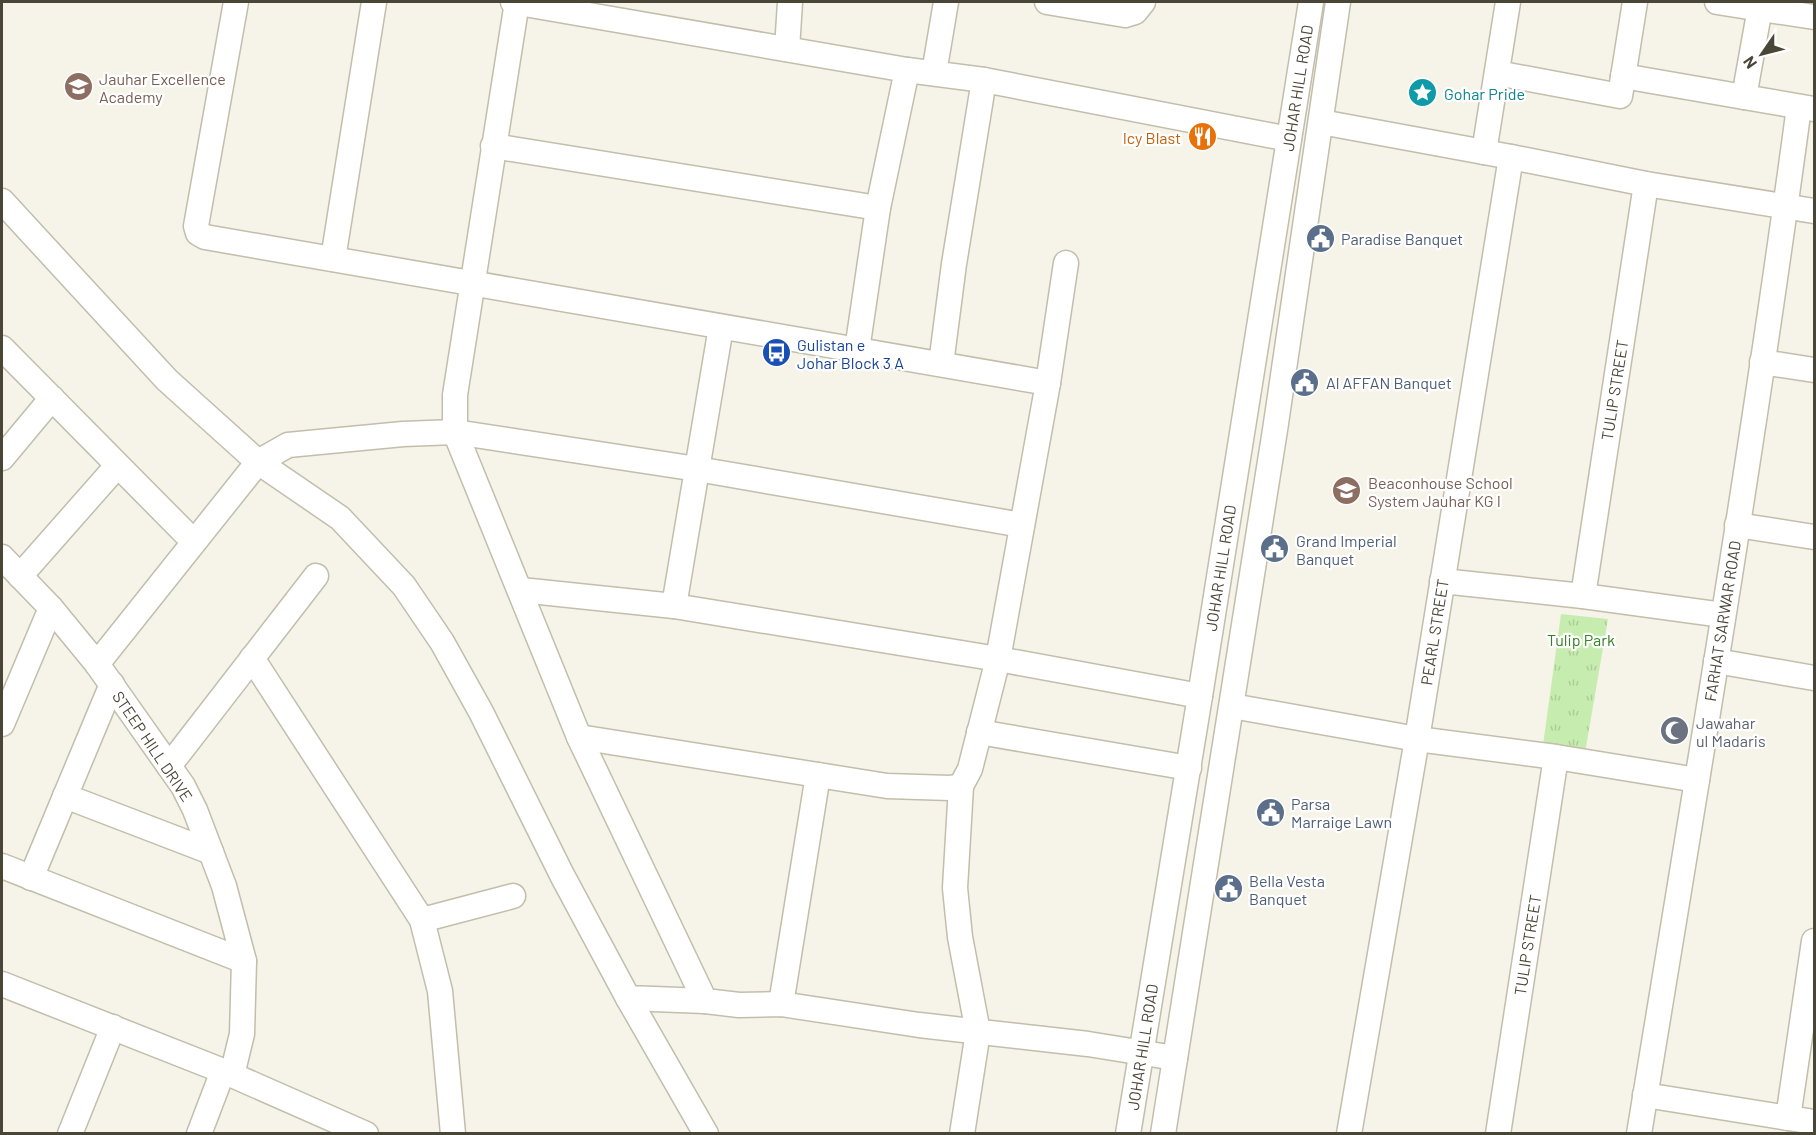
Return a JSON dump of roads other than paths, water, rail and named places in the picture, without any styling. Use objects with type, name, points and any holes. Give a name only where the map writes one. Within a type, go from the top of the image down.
[{"type":"street","points":[[236,2],[196,226],[198,233],[205,237],[1048,383]]},
{"type":"street","points":[[333,259],[374,2]]},
{"type":"street","points":[[705,1001],[579,737],[456,432],[455,395],[515,2],[571,7],[797,51],[907,70],[984,80],[1288,140]]},
{"type":"street","points":[[934,73],[946,2]]},
{"type":"street","points":[[1047,2],[1125,15],[1135,12],[1143,2]]},
{"type":"street","name":"JOHAR HILL ROAD","points":[[1128,1134],[1189,768],[1311,2]]},
{"type":"street","name":"JOHAR HILL ROAD","points":[[1162,1134],[1232,706],[1322,122],[1338,2]]},
{"type":"street","points":[[1485,152],[1508,2]]},
{"type":"street","points":[[1497,73],[1620,96],[1635,2]]},
{"type":"street","points":[[1717,2],[1815,17]]},
{"type":"street","points":[[790,7],[807,46],[797,51]]},
{"type":"street","points":[[1744,97],[1760,8]]},
{"type":"street","points":[[857,350],[878,207],[907,70]]},
{"type":"street","points":[[1623,76],[1807,108]]},
{"type":"street","points":[[941,364],[954,264],[984,80]]},
{"type":"street","name":"FARHAT SARWAR ROAD","points":[[1639,1134],[1716,661],[1786,206],[1807,108]]},
{"type":"street","points":[[1322,122],[1646,184],[1815,211]]},
{"type":"street","points":[[493,146],[878,207]]},
{"type":"street","name":"PEARL STREET","points":[[1348,1134],[1417,739],[1511,157]]},
{"type":"street","name":"TULIP STREET","points":[[1583,596],[1646,184]]},
{"type":"street","points":[[2,201],[167,380],[258,462],[340,518],[404,586],[442,642],[481,712],[562,875],[628,998],[706,1134]]},
{"type":"street","points":[[962,1134],[978,1032],[960,937],[955,888],[961,786],[970,769],[998,658],[1048,383],[1066,263]]},
{"type":"street","points":[[674,606],[721,327]]},
{"type":"street","points":[[2,348],[194,542]]},
{"type":"street","points":[[1762,362],[1815,370]]},
{"type":"street","points":[[2,458],[52,398]]},
{"type":"street","points":[[97,664],[258,462],[288,445],[368,437],[456,432],[697,469],[1022,525]]},
{"type":"street","points":[[20,576],[117,465]]},
{"type":"street","points":[[1737,525],[1815,537]]},
{"type":"street","name":"STEEP HILL DRIVE","points":[[2,557],[51,608],[97,664],[183,786],[195,810],[224,886],[244,961],[242,1034],[228,1073],[199,1134]]},
{"type":"street","points":[[169,766],[316,576]]},
{"type":"street","points":[[1442,581],[1583,596],[1723,615]]},
{"type":"street","points":[[521,590],[674,606],[998,658],[1200,696]]},
{"type":"street","points":[[2,724],[51,608]]},
{"type":"street","points":[[252,658],[422,920],[440,991],[453,1134]]},
{"type":"street","points":[[1716,661],[1815,678]]},
{"type":"street","points":[[31,878],[112,684]]},
{"type":"street","points":[[1232,706],[1417,739],[1556,757],[1697,780]]},
{"type":"street","points":[[979,732],[1189,768]]},
{"type":"street","points":[[579,737],[887,786],[950,788],[961,786]]},
{"type":"street","name":"TULIP STREET","points":[[1498,1134],[1556,757]]},
{"type":"street","points":[[781,1004],[818,775]]},
{"type":"street","points":[[65,796],[211,852]]},
{"type":"street","points":[[2,866],[244,961]]},
{"type":"street","points":[[422,920],[513,896]]},
{"type":"street","points":[[1788,1118],[1815,942]]},
{"type":"street","points":[[2,985],[228,1073],[326,1126],[366,1134]]},
{"type":"street","points":[[628,998],[705,1001],[739,1005],[781,1004],[919,1025],[1088,1044],[1175,1058]]},
{"type":"street","points":[[70,1134],[113,1028]]},
{"type":"street","points":[[1645,1095],[1815,1122]]},
{"type":"place","name":"Jauhar Excellence Academy","points":[[78,87]]},
{"type":"place","name":"Gohar Pride","points":[[1423,93]]},
{"type":"place","name":"Icy Blast","points":[[1202,137]]},
{"type":"place","name":"Paradise Banquet","points":[[1320,238]]},
{"type":"place","name":"Gulistan e Johar Block 3 A","points":[[776,353]]},
{"type":"place","name":"Al AFFAN Banquet","points":[[1305,382]]},
{"type":"place","name":"Beaconhouse School System Jauhar KG I","points":[[1347,491]]},
{"type":"place","name":"Grand Imperial Banquet","points":[[1275,549]]},
{"type":"place","name":"Jawahar ul Madaris","points":[[1675,731]]},
{"type":"place","name":"Parsa Marraige Lawn","points":[[1270,812]]},
{"type":"place","name":"Bella Vesta Banquet","points":[[1228,889]]},
{"type":"park label","name":"Tulip Park","points":[[1581,639]]}]
